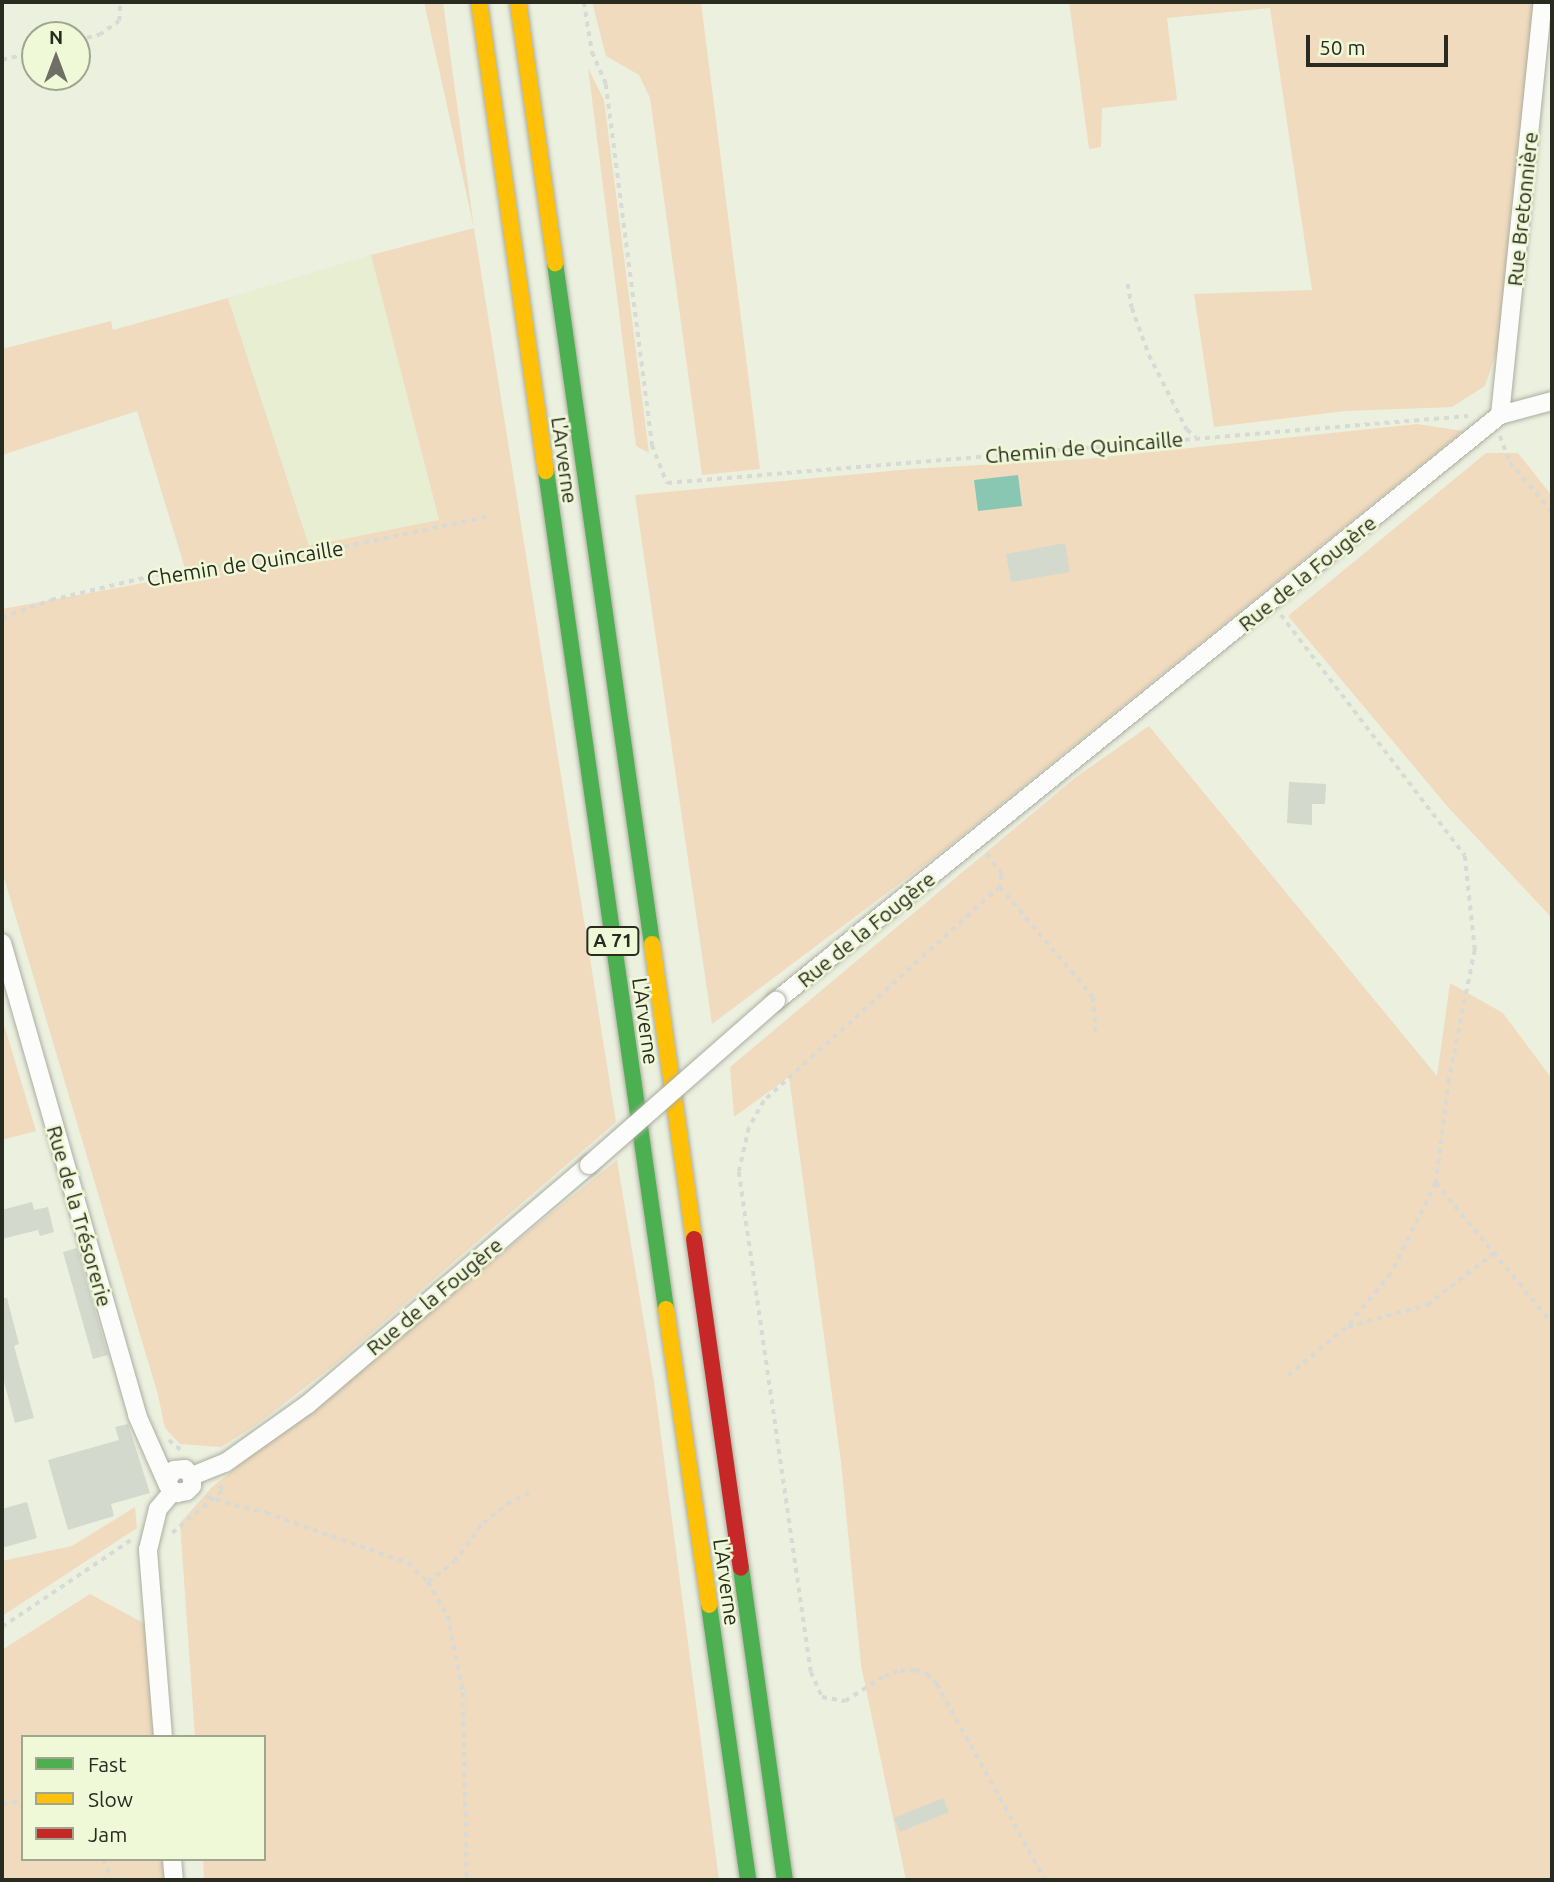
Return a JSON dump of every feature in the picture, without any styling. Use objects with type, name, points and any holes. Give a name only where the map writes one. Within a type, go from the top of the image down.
[{"type":"highway","name":"L'Arverne","points":[[479,2],[748,1880]]},
{"type":"highway","name":"L'Arverne","points":[[518,2],[785,1880]]},
{"type":"street","name":"Rue Bretonnière","points":[[1500,415],[1543,2]]},
{"type":"street","name":"Rue de la Fougère","points":[[185,1483],[225,1463],[308,1404],[589,1165],[776,1001],[1500,415],[1552,401]]},
{"type":"street","name":"Rue de la Trésorerie","points":[[2,943],[137,1415],[185,1483]]},
{"type":"street","points":[[163,1735],[148,1550],[158,1509],[185,1483]]},
{"type":"street","points":[[172,1861],[174,1880]]},
{"type":"path","points":[[91,37],[99,35],[119,21],[120,2]]},
{"type":"path","name":"Chemin de Quincaille","points":[[584,2],[592,52],[606,85],[652,445],[667,483],[1440,417],[1500,415]]},
{"type":"path","points":[[2,60],[21,55]]},
{"type":"path","points":[[1128,284],[1132,308],[1149,355],[1186,430],[1198,438]]},
{"type":"path","points":[[1499,435],[1510,462],[1552,512]]},
{"type":"path","name":"Chemin de Quincaille","points":[[2,618],[51,600],[156,575],[315,553],[491,516]]},
{"type":"path","points":[[1271,602],[1465,856],[1475,950],[1450,1080],[1436,1184],[1391,1274],[1346,1328],[1287,1377]]},
{"type":"path","points":[[977,839],[1002,876],[1000,887],[764,1101],[749,1128],[739,1172],[811,1672],[822,1697],[845,1701],[884,1676],[915,1670],[927,1674],[937,1684],[1045,1880]]},
{"type":"path","points":[[1000,887],[1093,997],[1096,1032]]},
{"type":"path","points":[[1436,1184],[1552,1323]]},
{"type":"path","points":[[1346,1328],[1427,1305],[1494,1253]]},
{"type":"path","points":[[164,1437],[183,1451],[204,1455],[185,1483],[210,1498],[266,1513],[408,1563],[428,1582],[448,1616],[463,1692],[467,1880]]},
{"type":"path","points":[[169,1539],[175,1528],[223,1490]]},
{"type":"path","points":[[428,1582],[454,1562],[483,1523],[507,1504],[531,1492]]},
{"type":"path","points":[[2,1627],[156,1523]]},
{"type":"path","points":[[2,1804],[21,1801]]},
{"type":"path","points":[[104,1861],[112,1880]]},
{"type":"shaded area","points":[[424,2],[443,2],[474,228]]},
{"type":"shaded area","points":[[592,2],[701,2],[760,469],[702,475],[650,98],[639,75],[606,56]]},
{"type":"shaded area","points":[[1069,2],[1535,2],[1502,335],[1485,386],[1452,407],[1345,411],[1214,427],[1194,294],[1312,290],[1270,8],[1167,18],[1177,100],[1102,108],[1101,147],[1089,149]]},
{"type":"shaded area","points":[[588,68],[604,100],[649,453],[636,446]]},
{"type":"shaded area","points":[[474,228],[616,1122],[334,1365],[256,1425],[221,1447],[180,1444],[165,1428],[158,1395],[2,871],[2,609],[187,575],[137,411],[2,455],[2,349],[111,321],[113,330],[228,298],[309,546],[439,520],[371,255]]},
{"type":"shaded area","points":[[371,255],[439,520],[309,547],[228,298]]},
{"type":"shaded area","points":[[1417,424],[1463,431],[943,851],[712,1024],[635,495],[911,469],[1085,459]]},
{"type":"shaded area","points":[[1486,453],[1518,453],[1552,496],[1552,918],[1447,806],[1288,616]]},
{"type":"shaded area","points":[[1149,726],[1437,1076],[1450,983],[1503,1013],[1552,1079],[1552,1880],[906,1880],[861,1665],[841,1462],[789,1077],[734,1117],[730,1067],[1076,777]]},
{"type":"shaded area","points":[[2,1018],[36,1131],[2,1140]]},
{"type":"shaded area","points":[[617,1160],[654,1382],[719,1880],[204,1880],[203,1861],[266,1861],[266,1735],[195,1735],[180,1523],[212,1487]]},
{"type":"shaded area","points":[[135,1507],[137,1528],[2,1616],[2,1561],[72,1546]]},
{"type":"shaded area","points":[[90,1594],[145,1624],[154,1735],[21,1735],[21,1861],[163,1861],[165,1880],[2,1880],[2,1650]]},
{"type":"water","points":[[1018,475],[1022,506],[978,511],[974,480]]},
{"type":"building","points":[[1065,543],[1070,572],[1011,582],[1006,554]]},
{"type":"building","points":[[1289,782],[1326,784],[1325,804],[1312,804],[1312,825],[1287,823]]},
{"type":"building","points":[[32,1202],[34,1210],[48,1207],[54,1232],[40,1236],[38,1230],[2,1239],[2,1210]]},
{"type":"building","points":[[77,1248],[108,1355],[93,1359],[63,1252]]},
{"type":"building","points":[[2,1298],[7,1298],[19,1344],[14,1346],[34,1418],[15,1423],[2,1374]]},
{"type":"building","points":[[128,1424],[150,1493],[111,1504],[114,1516],[68,1530],[48,1460],[119,1440],[115,1427]]},
{"type":"building","points":[[27,1502],[37,1538],[2,1548],[2,1509]]},
{"type":"building","points":[[943,1798],[949,1812],[900,1832],[894,1818]]},
{"type":"traffic: fast","points":[[555,263],[652,944]]},
{"type":"traffic: fast","points":[[546,471],[666,1309]]},
{"type":"traffic: fast","points":[[741,1568],[785,1880]]},
{"type":"traffic: fast","points":[[709,1605],[748,1880]]},
{"type":"traffic: slow","points":[[479,2],[546,471]]},
{"type":"traffic: slow","points":[[518,2],[555,263]]},
{"type":"traffic: slow","points":[[652,944],[694,1239]]},
{"type":"traffic: slow","points":[[666,1309],[709,1605]]},
{"type":"traffic: jam","points":[[694,1239],[741,1568]]}]
